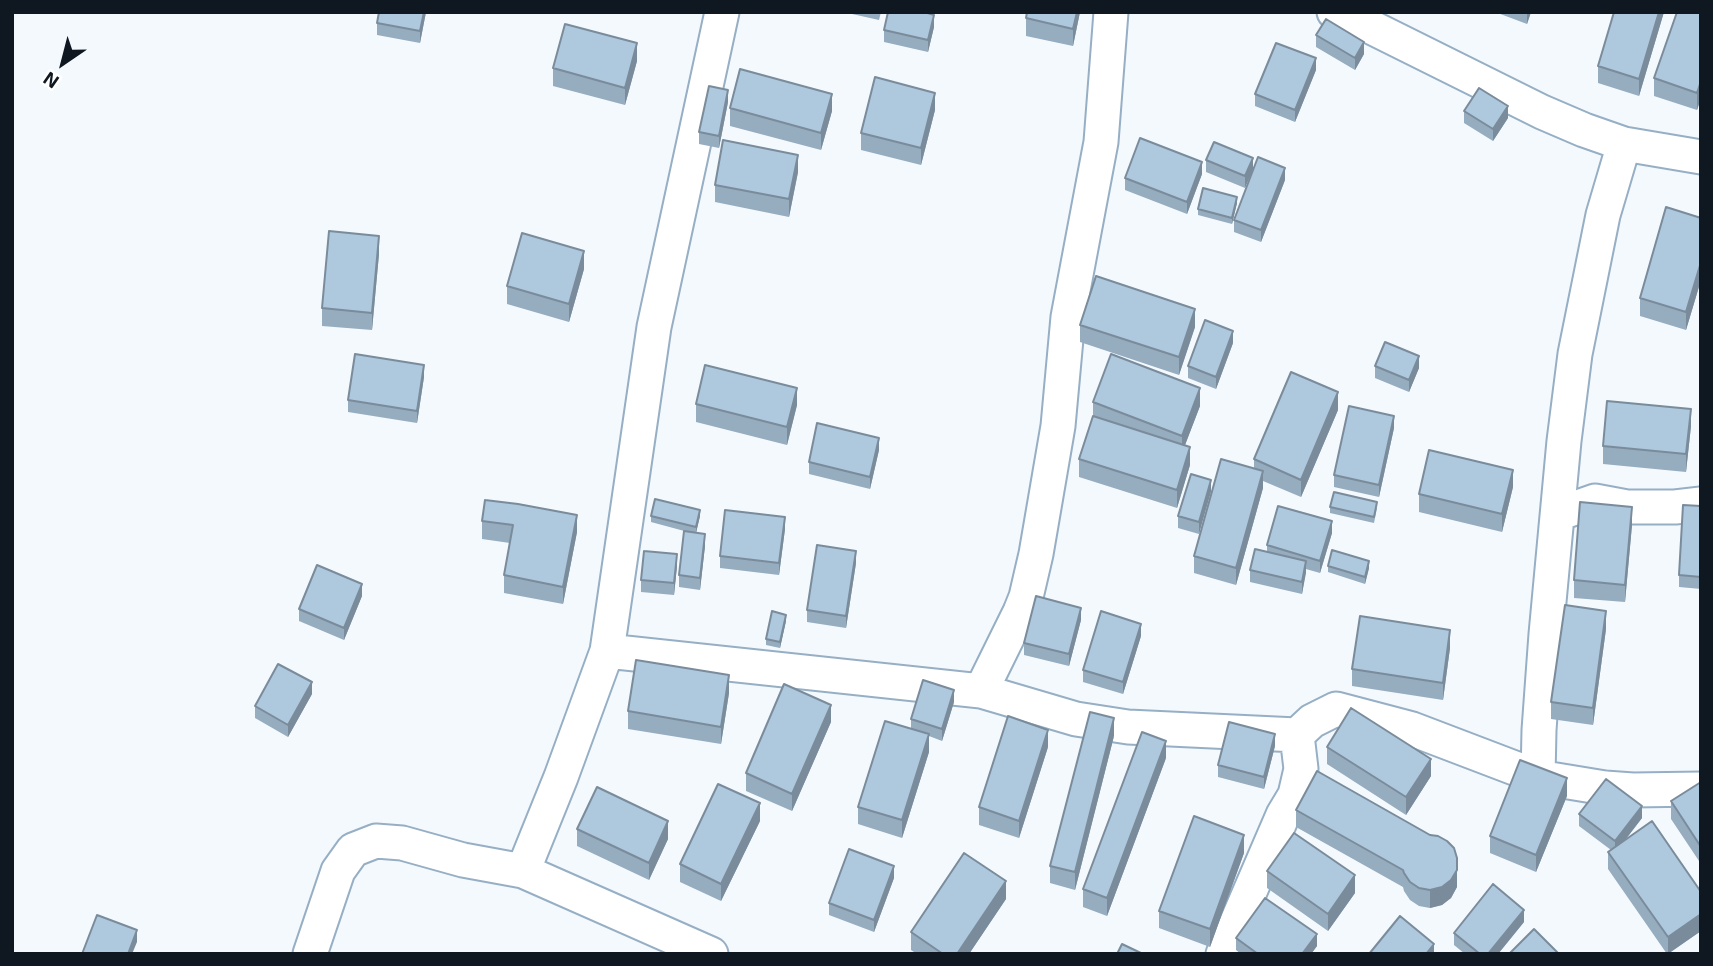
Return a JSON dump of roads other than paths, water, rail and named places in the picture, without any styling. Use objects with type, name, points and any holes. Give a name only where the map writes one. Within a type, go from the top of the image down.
[{"type":"street","points":[[523,871],[607,652],[654,327],[722,12]]},
{"type":"street","points":[[981,691],[1020,612],[1036,554],[1058,426],[1068,317],[1101,142],[1111,12]]},
{"type":"street","points":[[1334,12],[1368,19],[1542,112],[1624,144],[1701,157]]},
{"type":"street","points":[[1538,777],[1541,702],[1564,441],[1579,331],[1603,215],[1624,144]]},
{"type":"street","points":[[1558,514],[1595,501],[1627,507],[1701,504]]},
{"type":"street","points":[[607,652],[981,691],[1076,719],[1128,727],[1297,736],[1312,721],[1336,709],[1412,729],[1538,777],[1605,788],[1701,789]]},
{"type":"street","points":[[1223,954],[1283,815],[1295,794],[1301,769],[1297,736]]},
{"type":"street","points":[[310,954],[338,870],[353,850],[376,841],[402,843],[463,860],[523,871],[712,954]]}]
